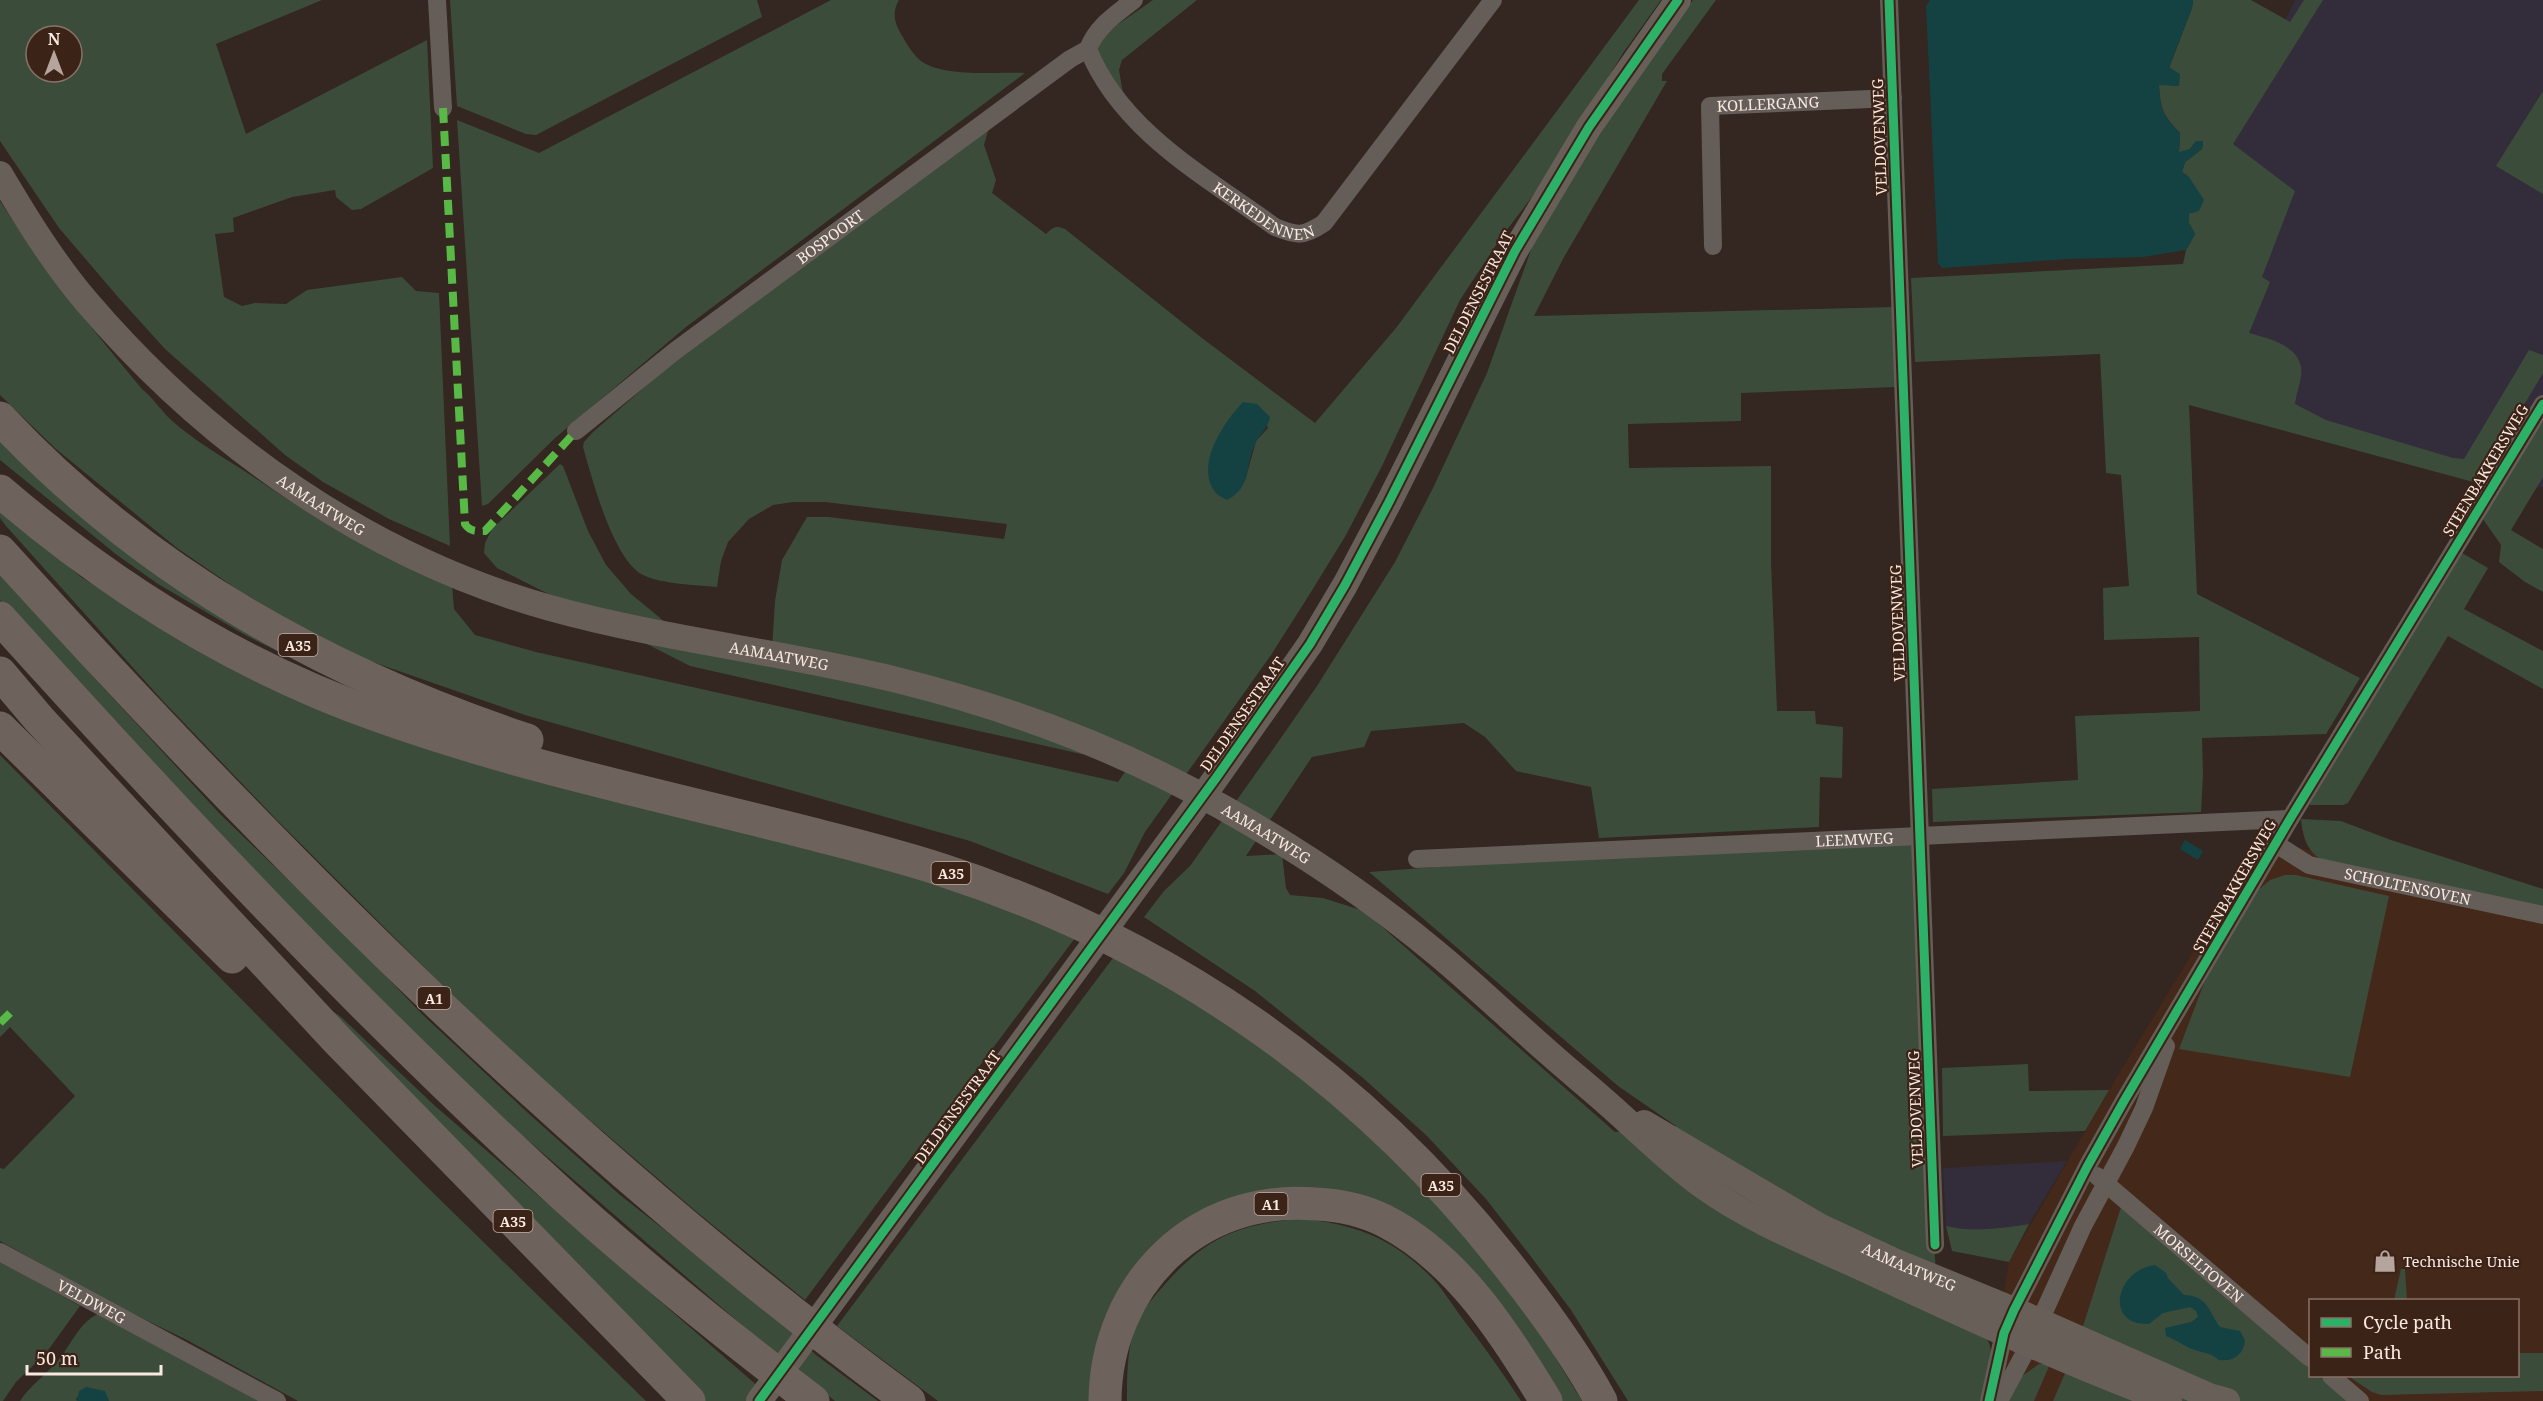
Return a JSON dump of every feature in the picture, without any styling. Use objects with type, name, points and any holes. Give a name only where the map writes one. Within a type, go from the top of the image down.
[{"type":"highway","name":"A35","points":[[0,418],[38,457],[94,507],[149,551],[243,614],[305,649],[392,690],[490,728],[571,755],[644,791]]},
{"type":"highway","name":"A35","points":[[0,491],[41,526],[96,567],[176,619],[255,664],[380,717],[568,773],[941,869],[1080,922],[1185,979],[1300,1055],[1355,1101],[1429,1172],[1478,1227],[1529,1292],[1601,1401]]},
{"type":"highway","name":"A1","points":[[0,551],[219,786],[458,1022],[587,1140],[754,1282],[842,1352],[909,1401]]},
{"type":"highway","points":[[0,618],[230,867],[430,1069],[568,1200],[731,1338],[813,1401]]},
{"type":"highway","name":"A35","points":[[0,673],[39,719],[338,1041],[689,1401]]},
{"type":"highway","name":"A35","points":[[0,728],[285,1010],[338,1041]]},
{"type":"highway","name":"A1","points":[[1105,1401],[1110,1349],[1119,1321],[1134,1293],[1159,1261],[1186,1238],[1209,1224],[1240,1210],[1269,1204],[1305,1203],[1335,1205],[1363,1211],[1385,1221],[1430,1250],[1472,1294],[1502,1334],[1546,1401]]},
{"type":"main road","name":"DELDENSESTRAAT","points":[[759,1401],[1216,778],[1310,644],[1345,585],[1509,262],[1561,170],[1637,56],[1678,0]]},
{"type":"main road","name":"AAMAATWEG","points":[[0,174],[35,232],[84,298],[159,380],[231,443],[267,469],[314,501],[387,544],[459,576],[547,607],[633,627],[902,681],[1013,714],[1143,766],[1221,806],[1342,879],[1437,953],[1605,1100],[1819,1226],[1894,1261],[2009,1322],[2029,1346],[2169,1401]]},
{"type":"main road","name":"AAMAATWEG","points":[[2009,1322],[2040,1322],[2209,1396],[2227,1401]]},
{"type":"street","points":[[437,0],[443,108]]},
{"type":"street","points":[[1088,49],[1093,36],[1103,24],[1134,0]]},
{"type":"street","name":"KERKEDENNEN","points":[[1088,49],[1093,62],[1126,111],[1156,141],[1275,226],[1296,235],[1310,232],[1324,223],[1493,0]]},
{"type":"street","name":"VELDOVENWEG","points":[[1889,0],[1935,1245]]},
{"type":"street","name":"BOSPOORT","points":[[576,431],[675,351],[1053,71],[1088,49]]},
{"type":"street","name":"KOLLERGANG","points":[[1713,246],[1710,106],[1893,98]]},
{"type":"street","name":"STEENBAKKERSWEG","points":[[1989,1401],[2009,1322],[2087,1167],[2290,819],[2543,404]]},
{"type":"street","name":"LEEMWEG","points":[[1417,859],[2290,819]]},
{"type":"street","name":"SCHOLTENSOVEN","points":[[2276,844],[2309,865],[2543,915]]},
{"type":"street","name":"STEENBAKKERSWEG","points":[[1999,1401],[2029,1346],[2056,1282],[2144,1108],[2180,1007]]},
{"type":"street","name":"MORSELTOVEN","points":[[2087,1167],[2309,1357]]},
{"type":"street","name":"VELDWEG","points":[[0,1252],[277,1401]]},
{"type":"street","points":[[2332,1377],[2360,1401]]},
{"type":"shaded area","points":[[2295,0],[2543,0],[2543,488],[2280,416],[2230,344],[2224,144]]},
{"type":"shaded area","points":[[2261,840],[2543,898],[2543,1401],[1980,1401],[1991,1367],[2009,1262],[2109,1090]]},
{"type":"shaded area","points":[[2067,1161],[2029,1224],[1986,1230],[1961,1230],[1946,1226],[1943,1168]]},
{"type":"green space","points":[[0,0],[322,0],[216,44],[246,134],[427,40],[433,168],[361,209],[352,210],[336,197],[335,190],[292,197],[233,218],[234,232],[215,234],[224,297],[242,306],[255,303],[286,304],[307,290],[402,277],[416,291],[439,293],[450,546],[389,519],[323,482],[285,455],[165,349],[59,228],[0,141]]},
{"type":"green space","points":[[450,0],[757,0],[762,17],[536,135],[526,134],[457,106]]},
{"type":"green space","points":[[831,0],[899,0],[895,21],[899,30],[917,57],[934,67],[959,72],[1025,73],[686,327],[554,439],[488,504],[482,506],[457,120],[539,153]]},
{"type":"green space","points":[[1153,0],[1197,0],[1122,60],[1119,70],[1123,94],[1096,53],[1101,36]]},
{"type":"green space","points":[[1639,0],[1661,0],[1623,53],[1556,165],[1500,239],[1460,300],[1382,466],[1346,535],[1311,592],[1271,655],[1145,832],[1124,873],[1108,894],[970,841],[525,715],[370,661],[304,629],[241,592],[177,548],[56,449],[0,395],[0,201],[50,274],[142,389],[170,419],[208,448],[347,536],[398,563],[452,585],[454,609],[475,635],[536,652],[1118,782],[1130,765],[690,666],[497,568],[484,553],[485,543],[492,529],[560,464],[563,466],[588,531],[606,565],[631,594],[693,645],[772,648],[775,601],[782,560],[807,517],[829,517],[1004,539],[1007,524],[825,502],[793,502],[773,505],[749,519],[728,542],[721,561],[717,587],[659,580],[643,575],[622,553],[605,517],[583,447],[584,442],[593,432],[677,359],[990,124],[984,145],[996,180],[992,193],[1046,234],[1055,227],[1065,229],[1202,338],[1315,423],[1396,328]],"holes":[[[1257,404],[1268,428],[1256,441],[1245,481]]]},
{"type":"green space","points":[[1693,0],[1716,0],[1662,74],[1662,81],[1667,81],[1564,257],[1534,316],[1893,307],[1896,387],[1741,393],[1741,421],[1628,424],[1629,468],[1771,466],[1771,562],[1777,711],[1815,711],[1816,724],[1843,727],[1842,778],[1820,777],[1819,827],[1599,838],[1591,787],[1516,771],[1485,737],[1464,723],[1371,731],[1364,747],[1312,757],[1246,856],[1282,854],[1286,888],[1290,895],[1323,898],[1364,911],[1615,1132],[1676,1126],[1618,1086],[1369,872],[1556,858],[1912,841],[1922,1113],[1940,1313],[1974,1328],[1988,1341],[1991,1349],[1990,1367],[1980,1401],[1628,1401],[1571,1310],[1529,1254],[1486,1199],[1427,1136],[1363,1078],[1255,991],[1144,917],[1164,891],[1190,866],[1276,745],[1317,686],[1395,562],[1487,373],[1532,247],[1601,131],[1642,69]]},
{"type":"green space","points":[[2193,0],[2251,0],[2290,22],[2304,0],[2323,0],[2233,144],[2295,191],[2262,277],[2270,282],[2249,333],[2285,346],[2298,358],[2301,376],[2295,404],[2326,420],[2453,458],[2464,459],[2529,350],[2543,355],[2543,373],[2477,483],[2189,405],[2197,594],[2360,678],[2326,734],[2202,738],[2201,812],[1933,822],[1932,789],[2078,780],[2075,716],[2200,711],[2199,637],[2104,640],[2103,588],[2129,586],[2121,475],[2106,473],[2100,354],[1915,362],[1911,278],[2183,264],[2186,250],[2195,234],[2189,223],[2189,177],[2182,172],[2185,162],[2202,149],[2203,142],[2196,141],[2190,149],[2179,153],[2180,133],[2164,111],[2160,100],[2159,84],[2179,86],[2169,68]]},
{"type":"green space","points":[[2543,91],[2543,194],[2496,166]]},
{"type":"green space","points":[[2543,415],[2543,477],[2511,530],[2543,549],[2543,592],[2525,582],[2499,562],[2501,545],[2483,519]]},
{"type":"green space","points":[[0,434],[293,659],[247,636],[158,584],[117,555],[0,460]]},
{"type":"green space","points":[[0,508],[81,577],[174,637],[247,677],[317,708],[754,828],[1081,930],[805,1300],[698,1213],[537,1075],[434,977],[274,817],[162,700],[6,526],[0,518]]},
{"type":"green space","points":[[2462,553],[2488,568],[2464,609],[2543,651],[2543,689],[2448,636],[2348,803],[2309,805]]},
{"type":"green space","points":[[0,571],[220,814],[353,942],[423,1015],[620,1195],[776,1317],[816,1355],[878,1401],[835,1401],[778,1356],[516,1130],[402,1026],[0,600]]},
{"type":"green space","points":[[0,755],[423,1183],[646,1401],[298,1401],[187,1340],[109,1302],[0,1241],[0,1168],[4,1169],[75,1096],[10,1027],[0,1037]]},
{"type":"green space","points":[[2301,819],[2341,821],[2391,840],[2543,889],[2543,907],[2325,862],[2314,854],[2307,844]]},
{"type":"green space","points":[[2285,875],[2296,875],[2389,896],[2350,1077],[2179,1049],[2211,965],[2256,892],[2270,880]]},
{"type":"green space","points":[[1116,954],[1198,998],[1327,1097],[1456,1220],[1525,1308],[1582,1401],[1549,1401],[1529,1366],[1363,1201],[1153,1246],[1124,1281],[1109,1307],[1094,1356],[1092,1401],[938,1401],[837,1326]]},
{"type":"green space","points":[[324,1006],[340,1016],[434,1105],[775,1401],[702,1401]]},
{"type":"green space","points":[[2028,1064],[2029,1091],[2109,1090],[2085,1131],[1943,1136],[1942,1068]]},
{"type":"green space","points":[[2122,1204],[2309,1367],[2309,1377],[2320,1377],[2349,1401],[2053,1401],[2076,1348]]},
{"type":"green space","points":[[1300,1219],[1353,1228],[1385,1241],[1414,1261],[1442,1289],[1521,1401],[1127,1401],[1128,1361],[1134,1332],[1146,1307],[1167,1282],[1196,1254],[1226,1236],[1242,1229]]},
{"type":"green space","points":[[2029,1224],[2009,1262],[1952,1251],[1946,1226],[1977,1229]]},
{"type":"green space","points":[[0,1261],[80,1306],[46,1353],[16,1382],[3,1401],[0,1401]]},
{"type":"green space","points":[[2401,1269],[2405,1269],[2407,1299],[2394,1299]]},
{"type":"green space","points":[[98,1314],[259,1401],[109,1401],[86,1387],[76,1399],[77,1401],[20,1401],[61,1357],[85,1323]]},
{"type":"green space","points":[[2519,1353],[2543,1353],[2543,1391],[2381,1395],[2372,1392],[2350,1377],[2519,1377]]},
{"type":"green space","points":[[2039,1364],[2050,1364],[2034,1401],[2008,1401],[2022,1376]]},
{"type":"water","points":[[1930,0],[2193,0],[2169,67],[2180,74],[2179,86],[2159,85],[2164,112],[2180,133],[2179,152],[2190,149],[2196,141],[2203,141],[2202,149],[2185,162],[2182,172],[2189,177],[2204,200],[2199,211],[2189,214],[2189,223],[2195,234],[2186,250],[2143,257],[2069,259],[1942,268],[1938,263],[1926,6]]},
{"type":"water","points":[[1243,402],[1257,404],[1270,417],[1268,425],[1252,451],[1247,475],[1241,489],[1227,500],[1216,493],[1210,481],[1208,469],[1210,456],[1221,432]]},
{"type":"water","points":[[2185,840],[2203,851],[2198,860],[2180,849]]},
{"type":"water","points":[[2155,1265],[2166,1273],[2184,1295],[2203,1301],[2220,1327],[2240,1331],[2245,1340],[2243,1349],[2237,1356],[2229,1360],[2219,1360],[2166,1336],[2165,1328],[2191,1322],[2198,1317],[2196,1311],[2190,1307],[2163,1313],[2149,1324],[2135,1322],[2125,1316],[2121,1308],[2120,1297],[2124,1286],[2141,1269]]},
{"type":"water","points":[[86,1387],[105,1391],[109,1401],[77,1401],[79,1391]]},
{"type":"marked path","points":[[443,108],[465,524],[467,527],[485,531],[576,431]]},
{"type":"marked path","points":[[0,1023],[10,1013]]},
{"type":"cycle path","points":[[759,1401],[1216,778],[1310,644],[1345,585],[1389,502],[1515,251],[1589,127],[1678,0]]},
{"type":"cycle path","points":[[1889,0],[1935,1245]]},
{"type":"cycle path","points":[[1989,1401],[2004,1333],[2087,1167],[2290,819],[2543,404]]},
{"type":"place","name":"Technische Unie","points":[[2385,1261]]}]
